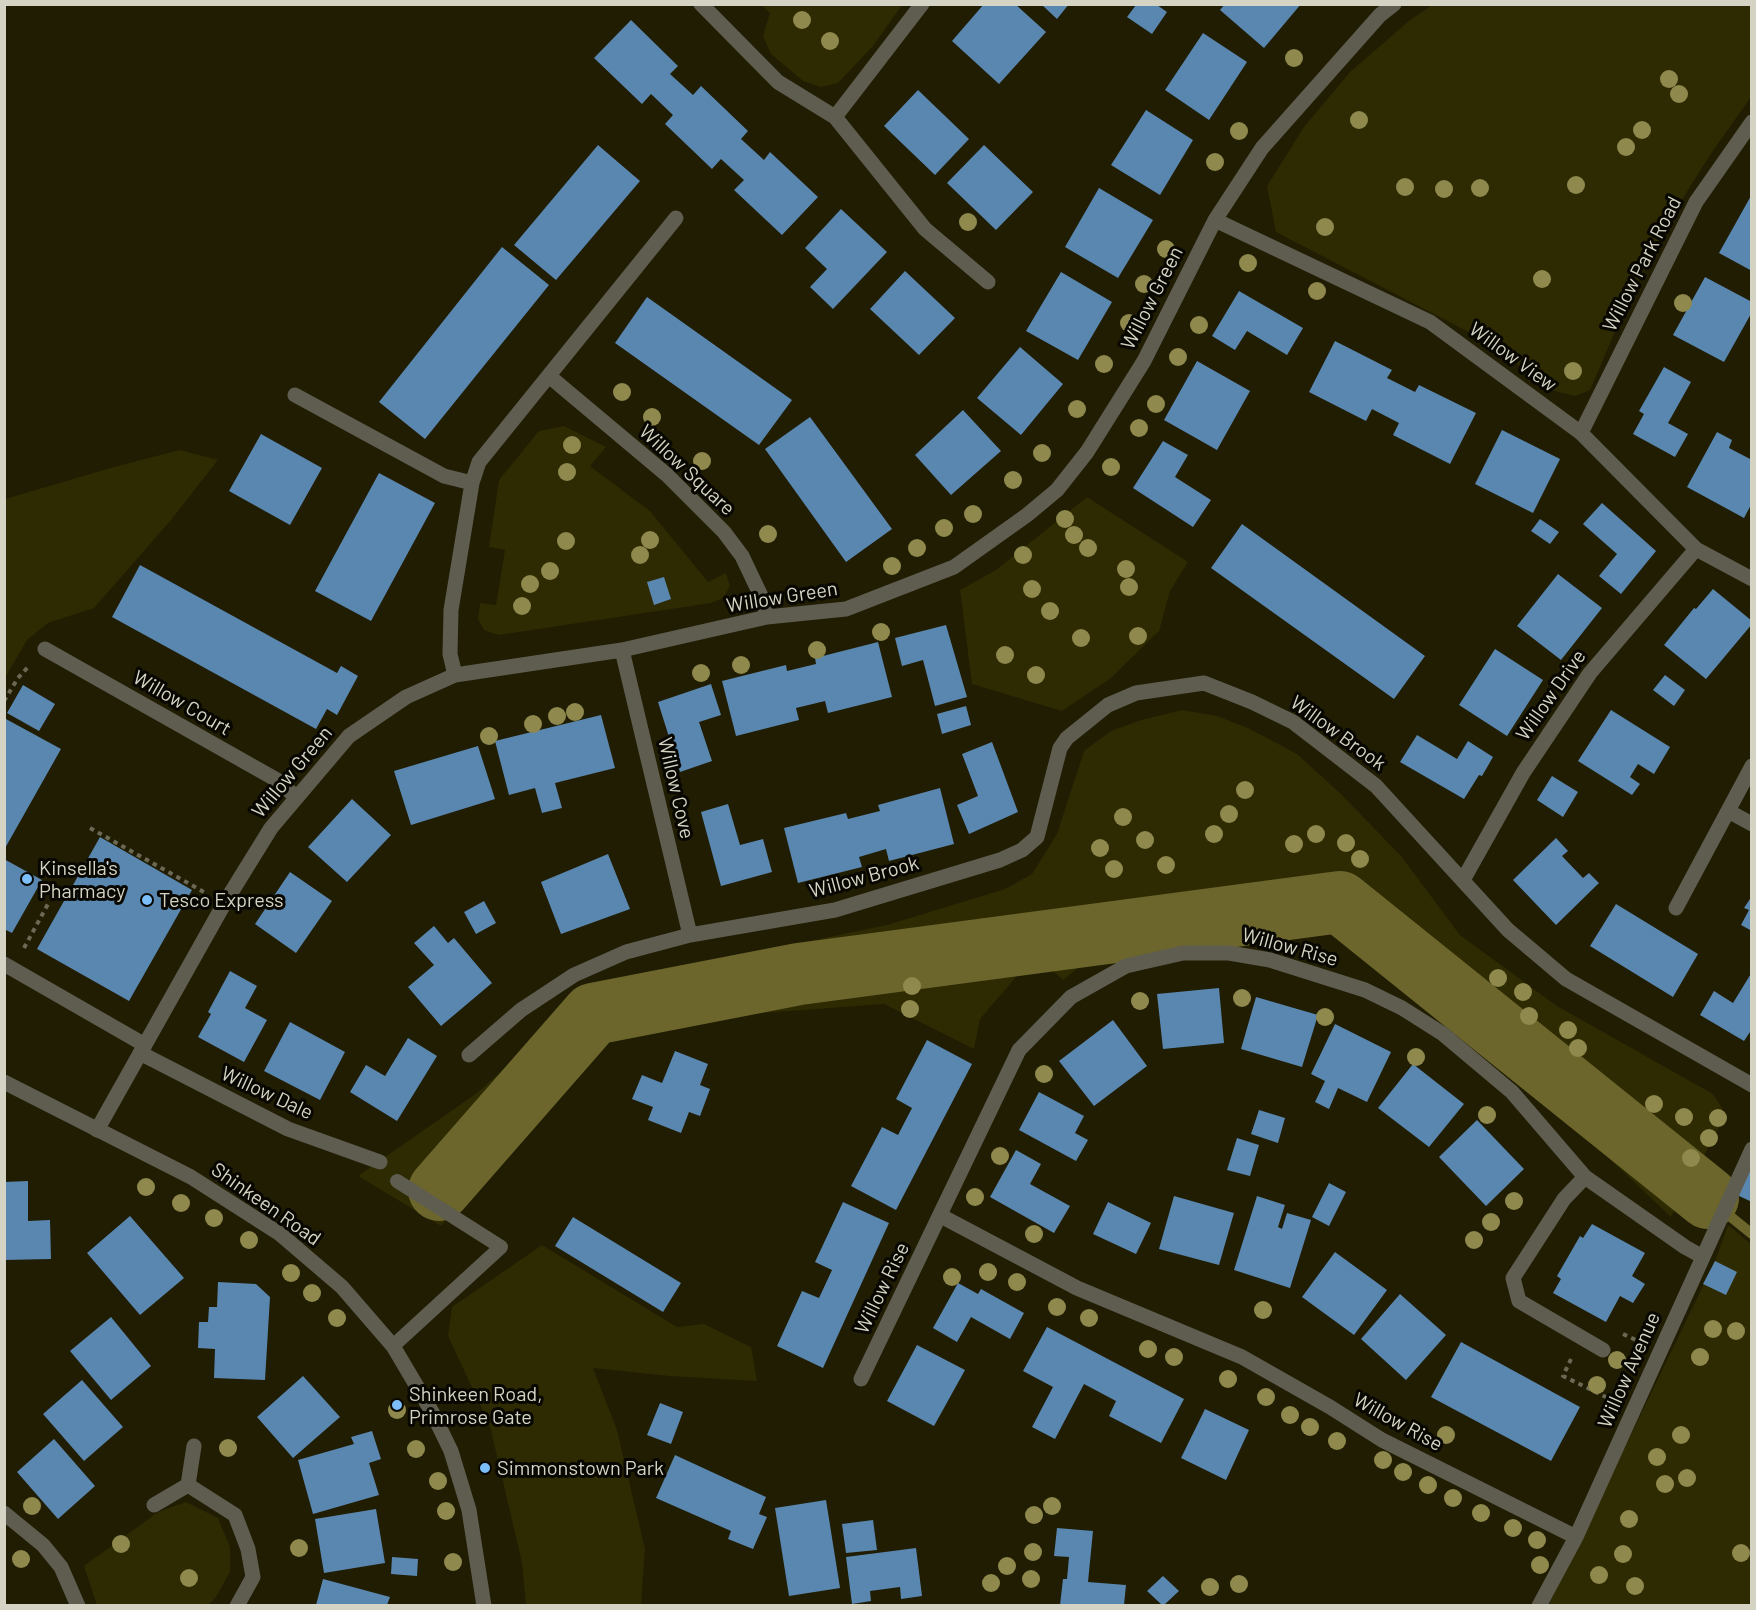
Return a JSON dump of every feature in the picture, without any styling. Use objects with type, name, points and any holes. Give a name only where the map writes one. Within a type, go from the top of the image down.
[{"type":"street","points":[[701,4],[778,82],[835,117],[925,230],[988,282]]},
{"type":"street","points":[[835,117],[922,4]]},
{"type":"street","name":"Willow Green","points":[[97,1130],[224,904],[271,828],[349,736],[406,697],[455,675],[622,650],[767,617],[846,609],[954,567],[1027,515],[1057,490],[1087,452],[1144,361],[1215,220],[1262,148],[1377,10],[1394,4]]},
{"type":"street","name":"Willow Park Road","points":[[1581,433],[1696,202],[1752,122]]},
{"type":"street","points":[[455,675],[450,654],[451,610],[472,483],[479,462],[676,218]]},
{"type":"street","name":"Willow View","points":[[1215,220],[1430,322],[1581,433],[1696,549],[1752,579]]},
{"type":"street","name":"Willow Square","points":[[549,376],[667,475],[724,532],[742,556],[761,596],[767,617]]},
{"type":"street","points":[[295,394],[444,476],[472,483]]},
{"type":"street","name":"Willow Drive","points":[[1463,880],[1523,772],[1590,673],[1696,549]]},
{"type":"street","name":"Willow Court","points":[[45,649],[277,780],[296,797]]},
{"type":"street","name":"Willow Cove","points":[[622,650],[690,935]]},
{"type":"street","name":"Willow Brook","points":[[469,1055],[521,1010],[574,975],[626,952],[690,935],[835,910],[1000,860],[1022,850],[1037,837],[1060,748],[1067,738],[1108,705],[1136,693],[1204,683],[1252,702],[1293,722],[1376,786],[1508,930],[1566,979],[1752,1085]]},
{"type":"street","points":[[1676,908],[1752,766]]},
{"type":"street","points":[[1728,811],[1752,824]]},
{"type":"street","name":"Willow Rise","points":[[861,1379],[1020,1050],[1071,997],[1126,966],[1183,953],[1229,953],[1270,960],[1365,990],[1402,1008],[1443,1034],[1512,1092],[1585,1177],[1685,1247],[1703,1257]]},
{"type":"street","points":[[9,966],[142,1049]]},
{"type":"street","name":"Willow Dale","points":[[142,1049],[288,1129],[380,1162]]},
{"type":"street","name":"Shinkeen Road","points":[[4,1082],[191,1177],[280,1234],[342,1287],[393,1346],[432,1412],[451,1451],[469,1510],[484,1605]]},
{"type":"street","name":"Willow Avenue","points":[[1539,1605],[1576,1537],[1752,1149]]},
{"type":"street","points":[[1585,1177],[1564,1199],[1513,1278],[1519,1301],[1603,1350]]},
{"type":"street","name":"Willow Rise","points":[[941,1216],[1077,1288],[1242,1357],[1330,1407],[1382,1440],[1576,1537]]},
{"type":"street","points":[[188,1485],[194,1446]]},
{"type":"street","points":[[154,1505],[188,1485]]},
{"type":"street","points":[[188,1485],[235,1515],[248,1550],[253,1578],[237,1605]]},
{"type":"street","points":[[4,1513],[43,1545],[61,1567],[78,1605]]},
{"type":"lane","points":[[393,1346],[501,1247],[397,1181]]},
{"type":"path","points":[[4,701],[18,678],[45,649]]},
{"type":"path","points":[[90,828],[224,904]]},
{"type":"path","points":[[9,966],[48,904]]},
{"type":"path","points":[[1582,1337],[1563,1376],[1634,1410]]},
{"type":"shaded area","points":[[762,5],[902,5],[873,46],[838,83],[821,87],[803,81],[771,54],[763,36],[770,13]]},
{"type":"shaded area","points":[[1432,5],[1751,5],[1751,97],[1710,155],[1671,217],[1629,299],[1590,390],[1575,396],[1555,391],[1482,339],[1276,232],[1267,186],[1304,127],[1350,72],[1410,20]]},
{"type":"shaded area","points":[[564,426],[606,447],[590,466],[650,511],[708,582],[726,573],[730,586],[723,598],[711,603],[499,635],[484,630],[478,619],[480,603],[496,605],[505,550],[489,547],[499,480],[539,431]]},
{"type":"shaded area","points":[[180,450],[218,460],[171,520],[94,608],[48,623],[27,640],[5,678],[5,499]]},
{"type":"shaded area","points":[[1087,497],[1188,562],[1170,591],[1159,631],[1111,678],[1062,711],[972,684],[960,590],[996,570]]},
{"type":"shaded area","points":[[1182,710],[1217,716],[1248,728],[1297,754],[1341,794],[1401,856],[1460,935],[1557,1006],[1713,1094],[1722,1108],[1722,1122],[1671,1217],[1449,1007],[1369,948],[1320,930],[1275,924],[1207,928],[1140,938],[1096,954],[1063,980],[1035,955],[980,1019],[974,1049],[884,1004],[601,1025],[441,1226],[358,1176],[477,1093],[597,985],[887,925],[1005,889],[1032,874],[1057,834],[1084,751],[1111,731],[1141,720]]},
{"type":"shaded area","points":[[1728,1225],[1751,1244],[1751,1605],[1548,1606],[1715,1261]]},
{"type":"shaded area","points":[[542,1245],[677,1327],[704,1324],[751,1347],[757,1381],[669,1376],[593,1368],[617,1430],[645,1549],[641,1605],[526,1605],[522,1563],[490,1426],[448,1336],[452,1307]]},
{"type":"shaded area","points":[[186,1502],[218,1518],[230,1547],[230,1572],[216,1597],[208,1605],[97,1605],[84,1566],[158,1512]]},
{"type":"building","points":[[984,4],[1015,4],[1046,32],[999,84],[952,41]]},
{"type":"building","points":[[1041,4],[1069,4],[1057,19]]},
{"type":"building","points":[[1225,4],[1301,4],[1264,48],[1220,10]]},
{"type":"building","points":[[1136,5],[1157,5],[1167,12],[1152,34],[1127,17]]},
{"type":"building","points":[[631,20],[678,66],[670,74],[693,95],[701,86],[748,131],[741,139],[764,160],[770,152],[818,197],[782,235],[734,190],[744,180],[721,159],[712,169],[665,124],[673,115],[651,94],[642,104],[594,58]]},
{"type":"building","points":[[1203,33],[1247,62],[1209,120],[1165,90]]},
{"type":"building","points":[[918,90],[969,139],[935,175],[884,126]]},
{"type":"building","points":[[1146,110],[1193,140],[1160,195],[1111,165]]},
{"type":"building","points":[[598,145],[640,181],[556,280],[514,245]]},
{"type":"building","points":[[984,145],[1033,192],[996,230],[947,183]]},
{"type":"building","points":[[1099,188],[1153,220],[1118,278],[1065,247]]},
{"type":"building","points":[[1752,194],[1752,271],[1719,253]]},
{"type":"building","points":[[841,209],[887,252],[833,309],[810,287],[827,269],[805,248]]},
{"type":"building","points":[[502,247],[549,285],[425,439],[379,402]]},
{"type":"building","points":[[905,271],[955,318],[919,355],[870,309]]},
{"type":"building","points":[[1061,272],[1112,302],[1078,360],[1026,331]]},
{"type":"building","points":[[1705,277],[1752,302],[1752,312],[1724,362],[1673,335]]},
{"type":"building","points":[[1239,291],[1303,328],[1287,355],[1247,331],[1235,350],[1212,336]]},
{"type":"building","points":[[647,297],[792,400],[759,445],[615,343]]},
{"type":"building","points":[[1335,341],[1392,370],[1387,378],[1415,392],[1419,385],[1476,413],[1450,464],[1393,435],[1399,423],[1372,409],[1366,421],[1309,392]]},
{"type":"building","points":[[1020,347],[1063,384],[1021,435],[977,398]]},
{"type":"building","points":[[1197,361],[1250,391],[1217,450],[1164,420]]},
{"type":"building","points":[[1664,367],[1691,382],[1668,423],[1688,434],[1675,457],[1633,434],[1644,414],[1639,411]]},
{"type":"building","points":[[963,410],[1001,451],[951,495],[915,455]]},
{"type":"building","points":[[810,417],[892,529],[846,562],[765,449]]},
{"type":"building","points":[[1502,430],[1560,459],[1533,513],[1475,484]]},
{"type":"building","points":[[1717,432],[1732,440],[1729,448],[1752,460],[1752,503],[1744,518],[1687,487]]},
{"type":"building","points":[[261,434],[322,468],[290,525],[229,491]]},
{"type":"building","points":[[1163,441],[1188,455],[1175,477],[1211,500],[1193,527],[1133,488]]},
{"type":"building","points":[[379,473],[435,503],[371,621],[315,591]]},
{"type":"building","points":[[1602,503],[1656,551],[1621,594],[1599,576],[1617,554],[1583,524]]},
{"type":"building","points":[[1540,519],[1559,532],[1550,544],[1531,531]]},
{"type":"building","points":[[1242,524],[1425,656],[1394,699],[1211,568]]},
{"type":"building","points":[[140,565],[337,673],[341,666],[358,676],[337,715],[327,709],[316,729],[112,617]]},
{"type":"building","points":[[1558,574],[1602,608],[1561,660],[1517,626]]},
{"type":"building","points":[[664,577],[671,599],[654,605],[647,582]]},
{"type":"building","points":[[1713,589],[1752,621],[1752,624],[1706,679],[1664,645]]},
{"type":"building","points":[[946,625],[967,697],[935,706],[923,660],[902,666],[895,638]]},
{"type":"building","points":[[878,642],[892,697],[828,713],[825,701],[796,708],[799,720],[736,736],[722,681],[786,665],[787,671],[816,664],[815,658]]},
{"type":"building","points":[[1495,649],[1543,680],[1507,736],[1459,705]]},
{"type":"building","points":[[1665,675],[1685,690],[1674,706],[1653,690]]},
{"type":"building","points":[[711,684],[721,715],[699,722],[712,761],[680,772],[658,702]]},
{"type":"building","points":[[23,685],[55,704],[39,731],[7,713]]},
{"type":"building","points":[[966,706],[971,725],[942,734],[937,714]]},
{"type":"building","points":[[1611,710],[1670,747],[1654,774],[1638,764],[1630,777],[1640,784],[1632,795],[1578,761]]},
{"type":"building","points":[[601,715],[615,768],[555,783],[562,808],[542,813],[535,788],[509,795],[495,741]]},
{"type":"building","points":[[6,719],[61,749],[4,850],[4,721]]},
{"type":"building","points":[[1417,735],[1457,759],[1468,741],[1493,757],[1464,799],[1400,762]]},
{"type":"building","points":[[992,742],[1018,812],[969,834],[957,805],[978,796],[962,754]]},
{"type":"building","points":[[478,746],[495,799],[411,825],[394,771]]},
{"type":"building","points":[[1552,776],[1578,792],[1563,817],[1537,800]]},
{"type":"building","points":[[940,788],[954,844],[889,861],[886,849],[859,857],[862,867],[798,883],[784,828],[846,813],[848,819],[880,811],[878,805]]},
{"type":"building","points":[[352,799],[391,835],[347,882],[308,847]]},
{"type":"building","points":[[728,804],[740,845],[763,839],[772,872],[721,886],[701,812]]},
{"type":"building","points":[[100,837],[192,890],[129,1001],[37,949]]},
{"type":"building","points":[[1556,838],[1568,851],[1562,856],[1583,878],[1589,873],[1599,883],[1556,925],[1513,880]]},
{"type":"building","points":[[608,854],[630,909],[561,934],[541,882]]},
{"type":"building","points":[[4,859],[42,880],[12,933],[4,929]]},
{"type":"building","points":[[290,872],[332,901],[296,953],[255,924]]},
{"type":"building","points":[[1752,896],[1752,931],[1741,925],[1749,910],[1744,908]]},
{"type":"building","points":[[484,901],[496,923],[476,934],[464,912]]},
{"type":"building","points":[[1616,904],[1698,954],[1673,997],[1590,946]]},
{"type":"building","points":[[434,926],[448,943],[454,938],[492,983],[441,1026],[408,987],[434,965],[414,943]]},
{"type":"building","points":[[230,971],[257,986],[245,1008],[267,1020],[244,1062],[198,1037],[211,1014],[208,1012]]},
{"type":"building","points":[[1752,972],[1752,1029],[1744,1041],[1700,1015],[1714,991],[1733,1003]]},
{"type":"building","points":[[1219,988],[1224,1043],[1163,1049],[1157,994]]},
{"type":"building","points":[[1256,997],[1318,1015],[1302,1067],[1241,1049]]},
{"type":"building","points":[[1113,1020],[1147,1066],[1094,1106],[1059,1061]]},
{"type":"building","points":[[290,1022],[345,1052],[320,1100],[264,1071]]},
{"type":"building","points":[[1335,1024],[1391,1052],[1367,1102],[1338,1088],[1329,1109],[1315,1102],[1325,1081],[1311,1074]]},
{"type":"building","points":[[408,1038],[437,1056],[397,1121],[350,1092],[366,1065],[385,1076]]},
{"type":"building","points":[[927,1040],[972,1064],[896,1210],[851,1186],[882,1127],[898,1135],[912,1108],[896,1099]]},
{"type":"building","points":[[675,1051],[708,1064],[700,1085],[710,1089],[700,1116],[689,1112],[681,1133],[648,1120],[653,1107],[632,1099],[642,1075],[662,1083]]},
{"type":"building","points":[[1413,1064],[1464,1104],[1429,1147],[1378,1108]]},
{"type":"building","points":[[1039,1092],[1084,1116],[1075,1133],[1088,1140],[1076,1161],[1019,1130]]},
{"type":"building","points":[[1259,1110],[1285,1118],[1278,1143],[1251,1134]]},
{"type":"building","points":[[1477,1120],[1524,1169],[1486,1206],[1439,1157]]},
{"type":"building","points":[[1237,1138],[1259,1145],[1250,1176],[1227,1170]]},
{"type":"building","points":[[1016,1150],[1041,1164],[1030,1184],[1070,1206],[1054,1233],[990,1197]]},
{"type":"building","points":[[1752,1169],[1752,1202],[1737,1195]]},
{"type":"building","points":[[28,1181],[28,1221],[50,1220],[51,1259],[4,1260],[4,1182]]},
{"type":"building","points":[[1329,1183],[1346,1192],[1329,1226],[1312,1217]]},
{"type":"building","points":[[1174,1196],[1234,1213],[1219,1265],[1159,1249]]},
{"type":"building","points":[[1257,1196],[1285,1205],[1278,1227],[1282,1229],[1287,1213],[1311,1220],[1290,1288],[1234,1270]]},
{"type":"building","points":[[843,1202],[889,1223],[823,1368],[777,1346],[802,1291],[819,1298],[832,1270],[815,1262]]},
{"type":"building","points":[[1108,1202],[1151,1223],[1136,1254],[1093,1234]]},
{"type":"building","points":[[130,1216],[184,1278],[140,1315],[87,1253]]},
{"type":"building","points":[[573,1217],[681,1283],[663,1312],[555,1246]]},
{"type":"building","points":[[1592,1224],[1645,1253],[1632,1276],[1645,1284],[1633,1303],[1620,1296],[1606,1322],[1553,1293],[1561,1279],[1557,1276],[1580,1236],[1583,1238]]},
{"type":"building","points":[[1335,1252],[1387,1290],[1354,1335],[1302,1297]]},
{"type":"building","points":[[1715,1261],[1737,1272],[1726,1295],[1703,1284]]},
{"type":"building","points":[[218,1282],[256,1284],[270,1297],[265,1380],[214,1378],[215,1349],[198,1348],[199,1322],[208,1322],[209,1307],[217,1307]]},
{"type":"building","points":[[958,1283],[978,1294],[981,1289],[1024,1313],[1010,1339],[971,1317],[957,1342],[933,1328]]},
{"type":"building","points":[[1400,1294],[1446,1335],[1406,1380],[1361,1339]]},
{"type":"building","points":[[111,1317],[151,1366],[111,1400],[70,1351]]},
{"type":"building","points":[[1047,1327],[1184,1399],[1161,1443],[1109,1416],[1116,1401],[1084,1384],[1055,1439],[1032,1427],[1053,1387],[1023,1371]]},
{"type":"building","points":[[1461,1342],[1580,1407],[1551,1461],[1431,1397]]},
{"type":"building","points":[[917,1345],[965,1370],[934,1426],[887,1401]]},
{"type":"building","points":[[303,1376],[340,1417],[293,1458],[257,1417]]},
{"type":"building","points":[[82,1380],[123,1427],[84,1461],[43,1414]]},
{"type":"building","points":[[660,1403],[683,1412],[671,1444],[647,1435]]},
{"type":"building","points":[[1205,1409],[1249,1430],[1226,1480],[1181,1458]]},
{"type":"building","points":[[372,1431],[381,1459],[369,1463],[379,1495],[313,1514],[298,1460],[354,1444],[351,1437]]},
{"type":"building","points":[[54,1439],[95,1486],[58,1519],[17,1472]]},
{"type":"building","points":[[675,1455],[766,1497],[759,1514],[767,1517],[753,1549],[728,1539],[731,1531],[656,1498]]},
{"type":"building","points":[[826,1500],[840,1588],[789,1596],[775,1508]]},
{"type":"building","points":[[376,1509],[385,1563],[324,1573],[315,1519]]},
{"type":"building","points":[[873,1520],[877,1550],[846,1553],[842,1524]]},
{"type":"building","points":[[1057,1528],[1093,1531],[1088,1582],[1126,1585],[1124,1605],[1060,1605],[1063,1579],[1067,1579],[1069,1557],[1054,1556]]},
{"type":"building","points":[[916,1548],[922,1596],[901,1599],[900,1587],[870,1591],[871,1601],[852,1604],[846,1557]]},
{"type":"building","points":[[392,1557],[418,1559],[417,1576],[391,1574]]},
{"type":"building","points":[[1163,1576],[1179,1591],[1162,1605],[1147,1591]]},
{"type":"building","points":[[323,1579],[390,1597],[387,1605],[316,1605]]},
{"type":"waterway","points":[[439,1190],[593,1014],[799,974],[1340,902],[1708,1198]]},
{"type":"waterway","points":[[1731,1217],[1752,1234]]},
{"type":"place","name":"Kinsella's Pharmacy","points":[[27,879]]},
{"type":"place","name":"Tesco Express","points":[[147,900]]},
{"type":"place","name":"Shinkeen Road, Primrose Gate","points":[[397,1405]]},
{"type":"place","name":"Simmonstown Park","points":[[485,1468]]}]
